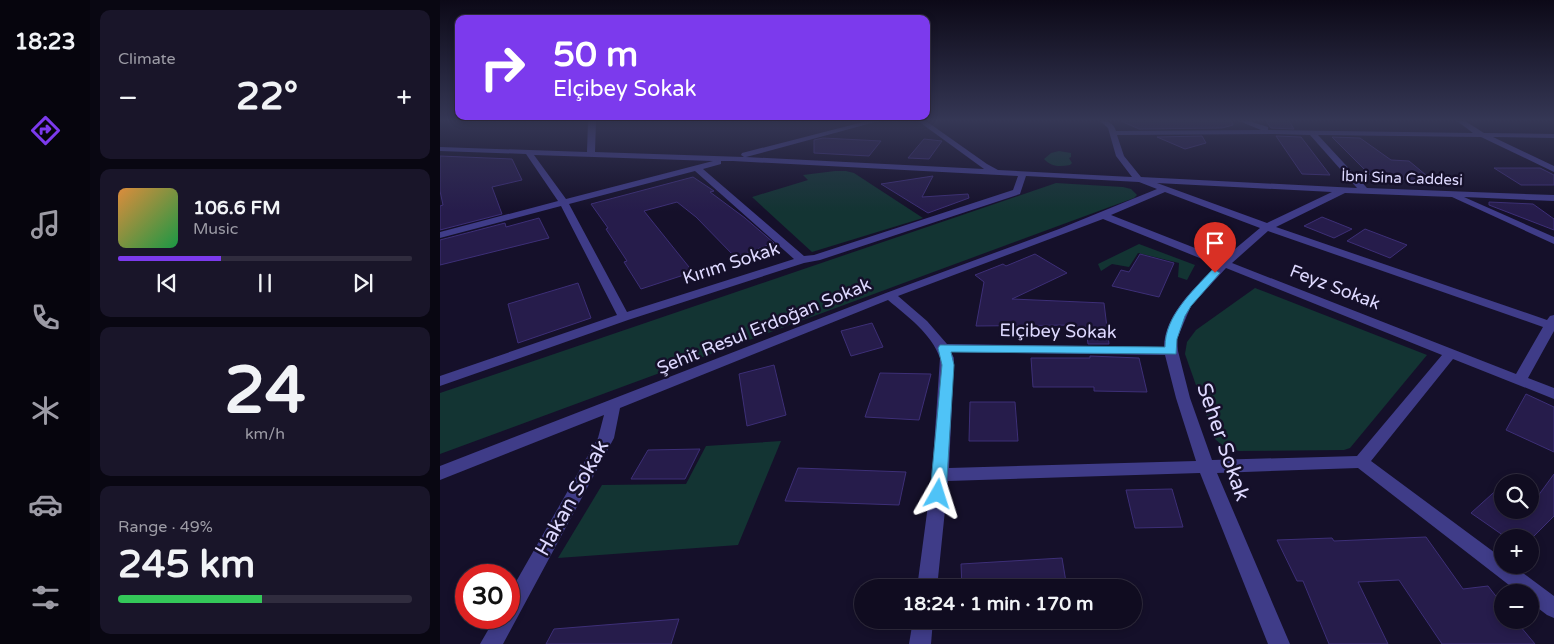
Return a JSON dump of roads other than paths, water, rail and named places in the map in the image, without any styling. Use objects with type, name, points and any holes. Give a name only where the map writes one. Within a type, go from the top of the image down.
[{"type":"street","name":"İbni Sina Caddesi","points":[[500,151],[733,159],[1343,190],[1554,198]]},
{"type":"street","points":[[440,235],[763,151]]},
{"type":"street","points":[[963,151],[984,166],[1000,173]]},
{"type":"street","points":[[1118,151],[1120,156],[1138,179],[1267,228],[1552,324],[1520,379]]},
{"type":"street","points":[[1328,151],[1364,190]]},
{"type":"street","points":[[1516,151],[1554,169]]},
{"type":"street","points":[[528,152],[564,203],[624,317]]},
{"type":"street","points":[[697,168],[802,260]]},
{"type":"street","name":"Kırım Sokak","points":[[440,380],[624,317],[802,260],[816,258],[1018,192],[1023,174]]},
{"type":"street","name":"Şehit Resul Erdoğan Sokak","points":[[440,473],[613,407],[890,295],[1102,215],[1164,189]]},
{"type":"street","name":"Seher Sokak","points":[[1279,644],[1206,468],[1183,398],[1171,351],[1171,339],[1180,316],[1206,282],[1225,263],[1267,228],[1343,190]]},
{"type":"street","points":[[1451,194],[1554,241]]},
{"type":"street","name":"Feyz Sokak","points":[[1102,215],[1554,394]]},
{"type":"street","points":[[890,295],[944,348],[948,365],[940,475],[928,579]]},
{"type":"street","name":"Elçibey Sokak","points":[[944,348],[1171,351]]},
{"type":"street","points":[[1360,462],[1451,352]]},
{"type":"street","name":"Hakan Sokak","points":[[520,593],[606,438],[613,407]]},
{"type":"street","points":[[940,475],[1360,462],[1554,608]]},
{"type":"street","points":[[492,644],[500,629]]},
{"type":"street","points":[[920,644],[922,629]]}]
